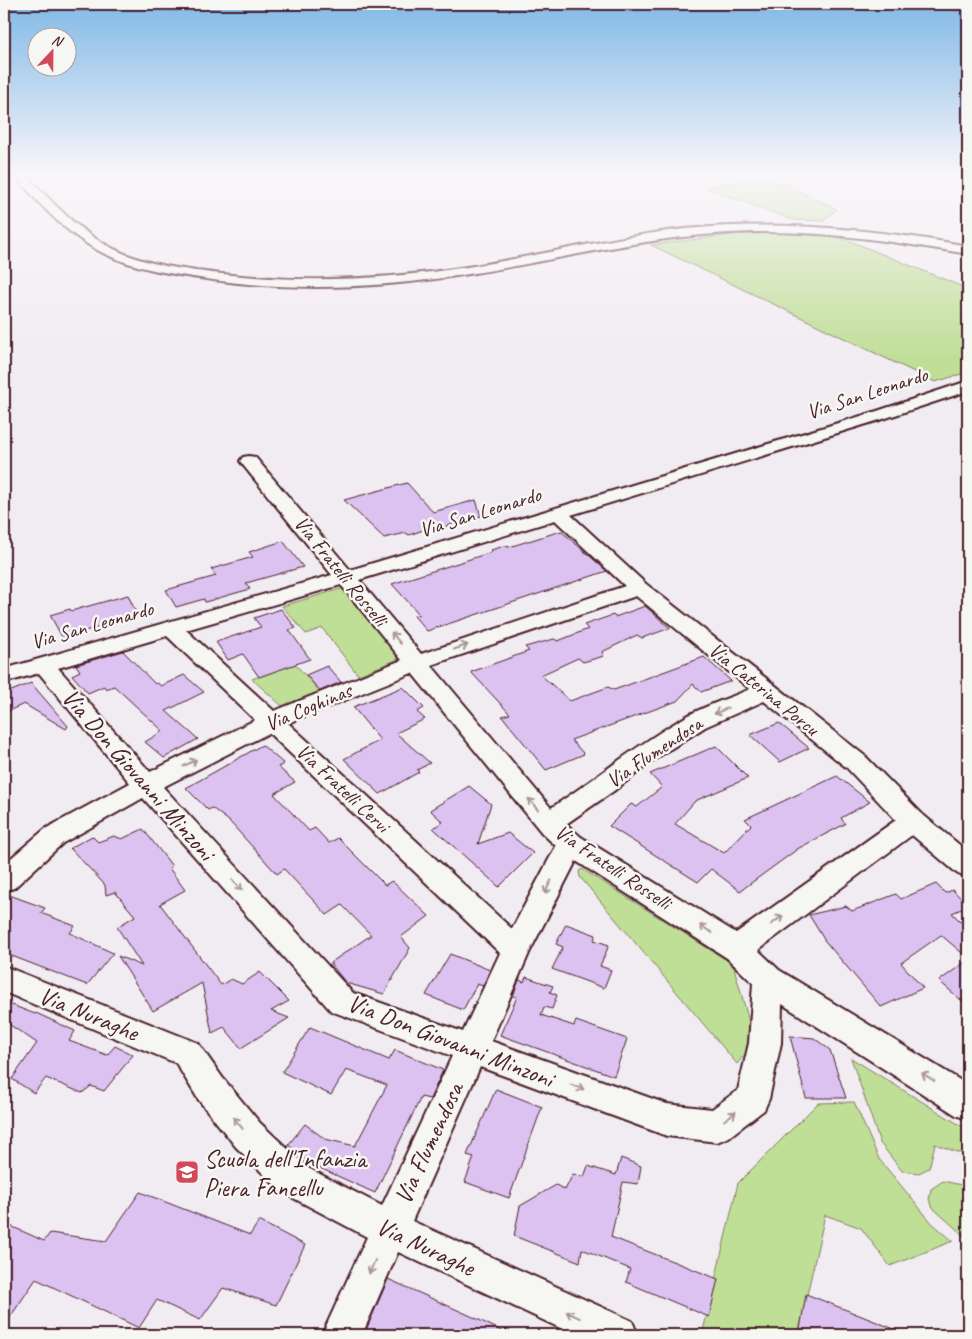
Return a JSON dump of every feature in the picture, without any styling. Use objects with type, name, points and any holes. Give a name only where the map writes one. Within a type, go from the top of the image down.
[{"type":"street","points":[[88,237],[109,251],[163,267],[237,280],[307,283],[397,279],[495,265],[653,237]]},
{"type":"street","points":[[890,237],[968,250]]},
{"type":"street","name":"Via San Leonardo","points":[[4,676],[273,599],[877,416],[968,386]]},
{"type":"street","name":"Via Fratelli Rosselli","points":[[249,461],[346,576],[415,663],[561,835],[737,949],[768,979],[968,1104]]},
{"type":"street","name":"Via Caterina Porcu","points":[[558,513],[638,588],[856,762],[914,821],[968,867]]},
{"type":"street","name":"Via Coghinas","points":[[4,880],[54,836],[146,785],[272,721],[415,663],[638,588]]},
{"type":"street","name":"Via Fratelli Cervi","points":[[170,628],[516,950]]},
{"type":"street","name":"Via Don Giovanni Minzoni","points":[[43,664],[146,785],[342,1002],[667,1120],[717,1126],[752,1099],[765,1043],[768,979]]},
{"type":"street","name":"Via Flumendosa","points":[[342,1335],[516,950],[561,835],[556,816],[606,784],[652,749],[697,721],[766,691]]},
{"type":"street","points":[[737,949],[914,821]]},
{"type":"street","name":"Via Nuraghe","points":[[4,979],[187,1053],[210,1088],[248,1135],[295,1180],[389,1229],[618,1335]]},
{"type":"green space","points":[[711,237],[845,239],[968,289],[968,372],[935,382],[651,245]]},
{"type":"green space","points":[[344,588],[399,659],[358,675],[322,628],[306,634],[282,606]]},
{"type":"green space","points":[[295,664],[320,691],[282,706],[252,679]]},
{"type":"green space","points":[[582,869],[733,964],[755,1043],[737,1064],[580,877],[579,871]]},
{"type":"green space","points":[[851,1058],[968,1130],[968,1156],[935,1144],[929,1168],[919,1173],[902,1171],[880,1143]]},
{"type":"green space","points":[[854,1102],[879,1159],[932,1223],[953,1241],[890,1266],[861,1228],[825,1215],[798,1335],[702,1335],[738,1183],[818,1103]]},
{"type":"green space","points":[[943,1181],[966,1186],[968,1183],[968,1234],[964,1236],[934,1209],[929,1200],[931,1189]]},
{"type":"building","points":[[407,483],[433,512],[476,500],[481,516],[430,531],[426,529],[409,535],[406,533],[384,538],[344,500]]},
{"type":"building","points":[[561,531],[607,571],[427,631],[414,616],[419,614],[392,584],[492,552],[491,550],[504,546],[509,547]]},
{"type":"building","points":[[283,541],[303,567],[246,583],[250,589],[205,602],[204,599],[176,607],[166,590],[216,576],[211,569],[253,557],[249,552]]},
{"type":"building","points":[[128,595],[138,617],[62,637],[50,615],[70,609],[71,611]]},
{"type":"building","points":[[645,606],[670,628],[642,638],[637,635],[602,652],[604,656],[583,662],[578,658],[541,675],[570,701],[608,687],[614,690],[704,657],[731,681],[701,692],[693,684],[677,701],[571,740],[584,754],[546,770],[502,716],[510,714],[471,672],[529,651],[525,647],[554,639],[558,641],[588,629],[584,625],[613,615],[615,617]]},
{"type":"building","points":[[281,609],[296,628],[289,630],[310,659],[259,677],[243,654],[228,660],[216,642],[261,627],[254,618]]},
{"type":"building","points":[[123,651],[155,684],[157,683],[161,686],[184,675],[204,692],[166,711],[198,739],[164,758],[145,742],[163,731],[114,686],[106,689],[104,686],[88,693],[72,675],[80,671],[76,665]]},
{"type":"building","points":[[327,666],[341,682],[320,691],[306,675]]},
{"type":"building","points":[[31,683],[68,726],[66,729],[24,704],[4,713],[4,694]]},
{"type":"building","points":[[403,687],[424,708],[417,712],[425,719],[396,733],[430,763],[417,770],[419,772],[380,794],[344,759],[380,740],[353,707]]},
{"type":"building","points":[[779,723],[809,748],[780,762],[750,735]]},
{"type":"building","points":[[262,745],[284,764],[278,767],[295,782],[274,794],[309,831],[315,828],[329,843],[338,838],[385,885],[392,881],[429,916],[401,937],[410,948],[384,994],[346,983],[330,963],[371,935],[342,905],[327,915],[284,869],[277,874],[229,821],[212,808],[208,810],[186,788]]},
{"type":"building","points":[[716,746],[748,778],[695,801],[675,824],[724,853],[751,825],[745,819],[837,776],[870,802],[841,818],[845,824],[799,848],[740,891],[711,869],[698,882],[609,826],[631,804],[637,807],[662,787],[650,774]]},
{"type":"building","points":[[469,786],[491,804],[478,844],[508,833],[533,853],[499,887],[433,828],[443,822],[430,810]]},
{"type":"building","points":[[143,829],[172,866],[169,868],[185,890],[160,904],[221,985],[231,979],[242,984],[260,972],[289,1001],[271,1011],[289,1018],[241,1048],[224,1027],[212,1033],[202,983],[153,1011],[118,956],[142,966],[117,927],[135,916],[115,892],[106,895],[105,885],[70,848],[92,836],[98,842],[114,836],[122,839]]},
{"type":"building","points":[[936,884],[945,893],[953,890],[968,906],[952,913],[968,929],[968,958],[941,935],[901,963],[923,988],[881,1007],[825,941],[809,915],[846,906],[852,911],[896,894],[901,899]]},
{"type":"building","points":[[4,893],[45,908],[41,913],[75,926],[70,933],[113,953],[87,985],[4,953]]},
{"type":"building","points":[[566,924],[596,935],[594,940],[609,945],[600,966],[611,970],[604,988],[552,969],[563,947],[556,944]]},
{"type":"building","points":[[450,954],[490,970],[483,986],[477,984],[463,1010],[426,995]]},
{"type":"building","points":[[968,960],[968,1006],[939,981]]},
{"type":"building","points":[[526,977],[553,986],[550,992],[557,995],[552,1009],[544,1007],[541,1015],[574,1026],[576,1021],[627,1039],[614,1076],[500,1035],[517,997],[513,996],[519,980],[524,982]]},
{"type":"building","points":[[4,1002],[36,1013],[75,1031],[69,1041],[107,1055],[115,1046],[133,1055],[104,1091],[91,1086],[82,1093],[46,1078],[34,1093],[12,1079],[37,1043],[4,1021]]},
{"type":"building","points":[[310,1027],[389,1060],[395,1050],[443,1070],[430,1099],[421,1097],[375,1193],[311,1164],[288,1145],[305,1124],[325,1139],[355,1146],[387,1085],[346,1070],[331,1095],[282,1072]]},
{"type":"building","points":[[790,1036],[814,1038],[830,1050],[846,1098],[806,1098]]},
{"type":"building","points":[[496,1089],[542,1107],[509,1198],[465,1182],[474,1157],[467,1155]]},
{"type":"building","points":[[621,1158],[641,1166],[638,1184],[623,1182],[611,1237],[718,1279],[709,1317],[626,1282],[630,1269],[582,1249],[580,1262],[514,1236],[520,1206],[556,1185],[565,1190],[573,1174],[584,1177],[588,1166],[616,1175]]},
{"type":"building","points":[[140,1192],[250,1235],[259,1221],[305,1245],[276,1305],[223,1288],[200,1320],[157,1300],[139,1328],[36,1279],[4,1326],[4,1223],[44,1241],[50,1233],[106,1241]]},
{"type":"building","points":[[388,1279],[510,1335],[376,1335],[366,1330]]},
{"type":"building","points":[[806,1294],[907,1334],[907,1335],[799,1335]]},
{"type":"place","name":"Scuola dell'Infanzia Piera Fancellu","points":[[187,1172]]}]
